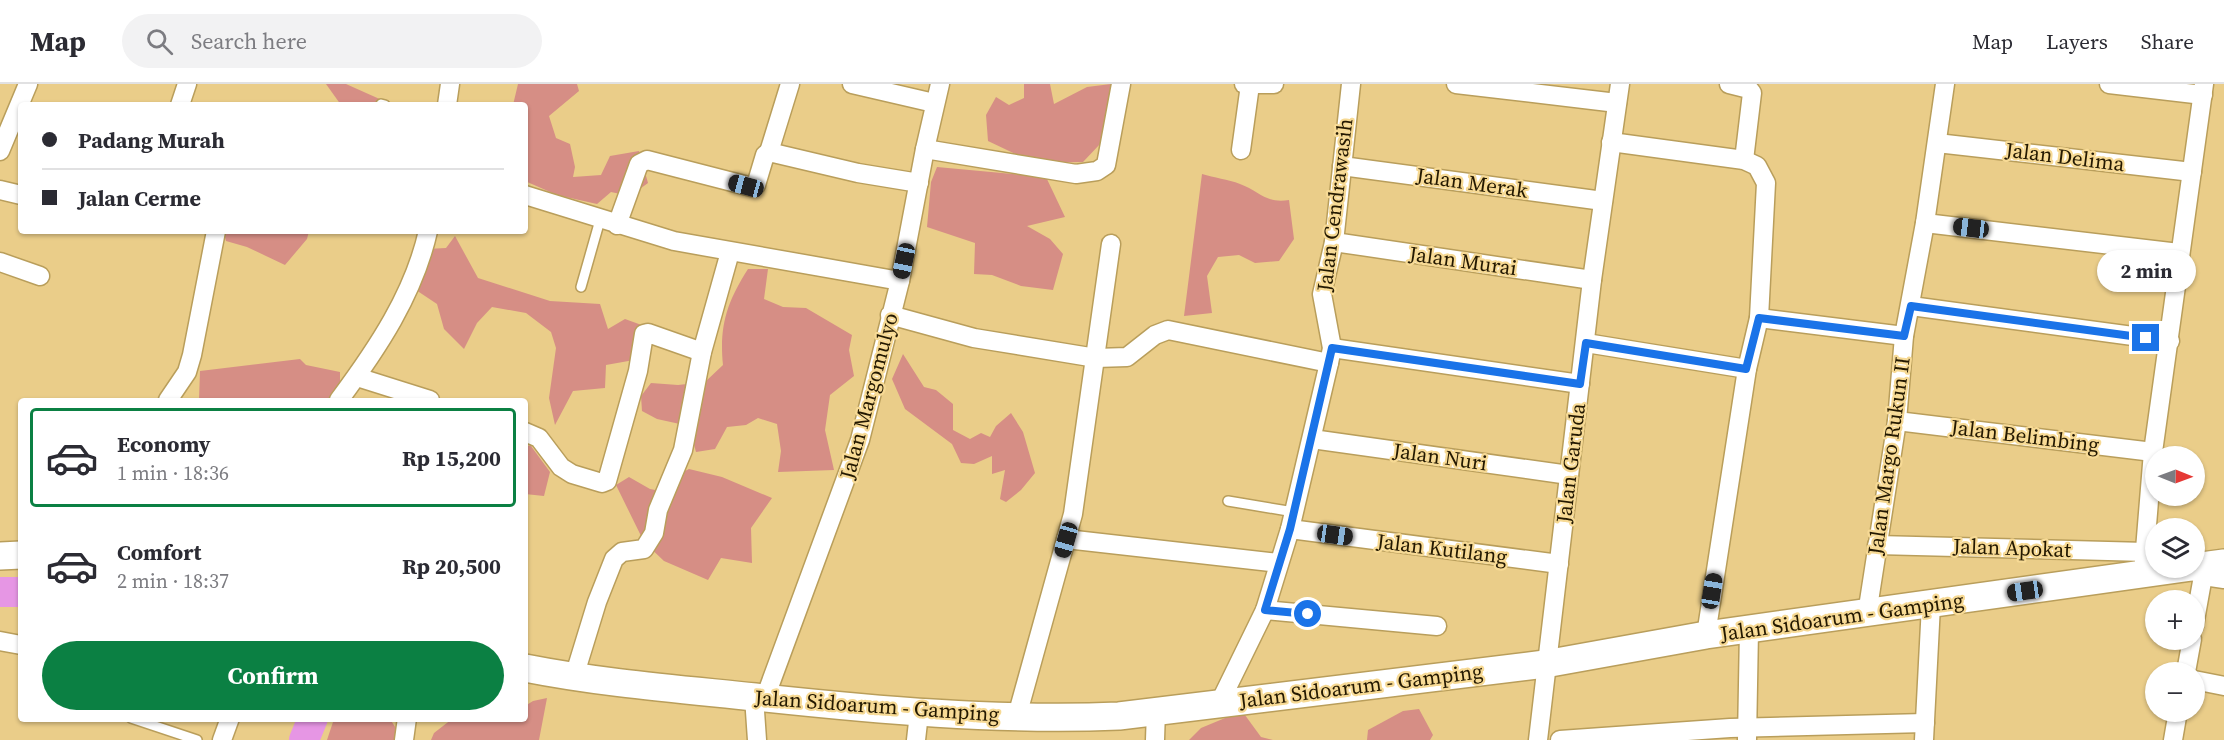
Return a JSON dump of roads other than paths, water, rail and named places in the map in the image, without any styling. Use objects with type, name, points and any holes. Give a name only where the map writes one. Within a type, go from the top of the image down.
[{"type":"main road","points":[[0,556],[18,555]]},
{"type":"main road","name":"Jalan Sidoarum - Gamping","points":[[528,669],[574,677],[760,698],[918,712],[1063,718],[1119,716],[1545,664],[1706,635],[1931,605],[2145,563]]},
{"type":"street","points":[[23,102],[28,84]]},
{"type":"street","points":[[181,102],[186,84]]},
{"type":"street","points":[[447,102],[450,84]]},
{"type":"street","points":[[609,222],[639,164],[647,160],[752,187],[756,185],[790,84]]},
{"type":"street","points":[[852,84],[934,103]]},
{"type":"street","name":"Jalan Margomulyo","points":[[760,698],[851,470],[900,281],[934,103],[940,84]]},
{"type":"street","points":[[925,149],[1076,174],[1097,171],[1106,165],[1121,84]]},
{"type":"street","points":[[1241,150],[1247,85],[1274,84]]},
{"type":"street","name":"Jalan Cendrawasih","points":[[1220,702],[1265,610],[1292,520],[1330,355],[1322,294],[1334,242],[1350,84]]},
{"type":"street","points":[[1456,84],[1617,103]]},
{"type":"street","name":"Jalan Garuda","points":[[1538,740],[1545,664],[1592,280],[1620,84]]},
{"type":"street","points":[[1730,84],[1749,89],[1752,93],[1744,160]]},
{"type":"street","name":"Jalan Margo Rukun II","points":[[1867,614],[1897,421],[1904,336],[1925,223],[1945,84]]},
{"type":"street","points":[[2109,84],[2204,89],[2179,253],[2170,341],[2154,446]]},
{"type":"street","points":[[0,151],[15,132]]},
{"type":"street","points":[[1611,142],[1744,160],[1757,166],[1766,183],[1759,318],[1746,369],[1706,635]]},
{"type":"street","name":"Jalan Delima","points":[[1937,143],[2192,172]]},
{"type":"street","points":[[769,152],[858,173],[919,183]]},
{"type":"street","name":"Jalan Merak","points":[[1341,166],[1603,201]]},
{"type":"street","points":[[0,190],[18,194]]},
{"type":"street","points":[[528,196],[674,241],[900,281]]},
{"type":"street","points":[[1925,223],[2179,253]]},
{"type":"street","points":[[169,398],[187,372],[192,355],[215,234]]},
{"type":"street","points":[[340,398],[390,325],[412,282],[423,255],[427,234]]},
{"type":"street","name":"Jalan Murai","points":[[1334,242],[1592,280]]},
{"type":"street","points":[[1017,716],[1073,514],[1111,244]]},
{"type":"street","points":[[574,677],[597,602],[614,559],[622,552],[644,549],[654,533],[658,510],[683,450],[702,352],[730,252]]},
{"type":"street","points":[[0,262],[40,276]]},
{"type":"street","points":[[1911,306],[2170,341]]},
{"type":"street","points":[[890,315],[974,338],[1096,358],[1128,357],[1155,335],[1168,330],[1330,355],[1580,384]]},
{"type":"street","points":[[1759,318],[1904,336]]},
{"type":"street","points":[[528,433],[539,438],[561,466],[572,474],[602,483],[607,482],[638,371],[644,334],[648,333],[702,352]]},
{"type":"street","points":[[1586,343],[1746,369]]},
{"type":"street","points":[[357,376],[423,398]]},
{"type":"street","name":"Jalan Belimbing","points":[[1897,421],[2145,451]]},
{"type":"street","name":"Jalan Nuri","points":[[1312,439],[1569,475]]},
{"type":"street","name":"Jalan Kutilang","points":[[1292,520],[1559,564]]},
{"type":"street","points":[[1066,540],[1279,563]]},
{"type":"street","name":"Jalan Apokat","points":[[1877,545],[2145,563]]},
{"type":"street","points":[[2202,590],[2207,570]]},
{"type":"street","points":[[1560,740],[1924,731],[1931,605]]},
{"type":"street","points":[[1265,610],[1437,626]]},
{"type":"street","points":[[1747,735],[1749,630]]},
{"type":"street","points":[[0,641],[18,644]]},
{"type":"street","points":[[2205,682],[2224,686]]},
{"type":"street","points":[[757,740],[760,698]]},
{"type":"street","points":[[1155,740],[1156,710]]},
{"type":"street","points":[[916,740],[918,712]]},
{"type":"street","points":[[222,740],[229,722]]},
{"type":"street","points":[[404,740],[406,722]]},
{"type":"street","points":[[2173,740],[2176,722]]},
{"type":"lane","points":[[581,287],[609,222]]},
{"type":"lane","points":[[1228,501],[1292,520]]},
{"type":"lane","points":[[143,722],[197,740]]},
{"type":"waterway","points":[[0,592],[18,592]]},
{"type":"waterway","points":[[304,740],[311,722]]}]
